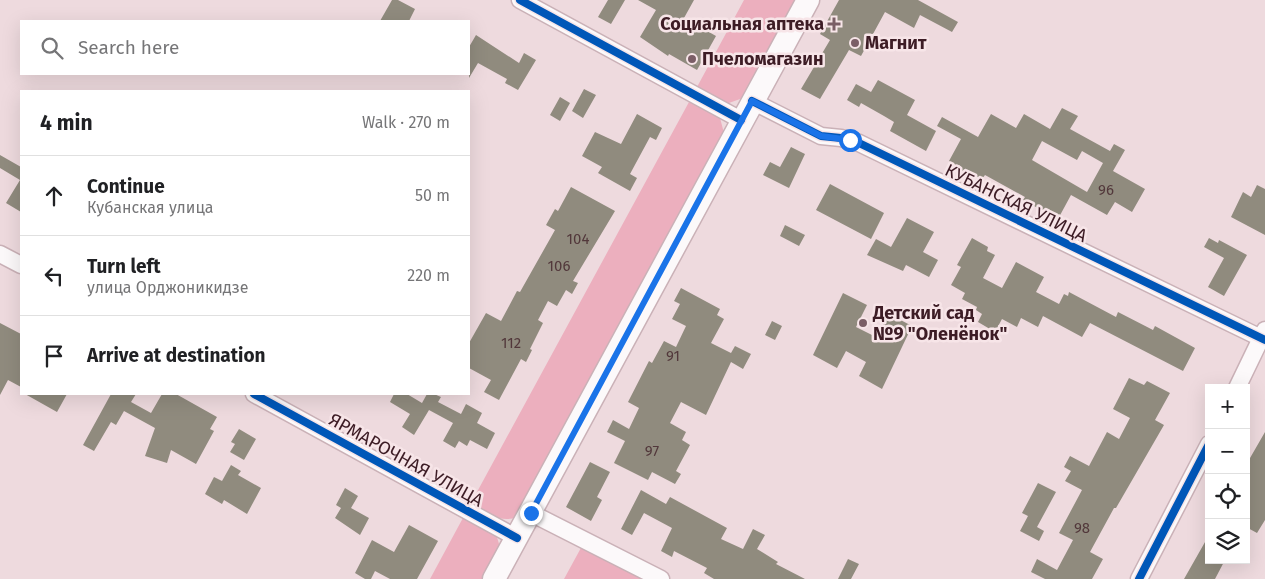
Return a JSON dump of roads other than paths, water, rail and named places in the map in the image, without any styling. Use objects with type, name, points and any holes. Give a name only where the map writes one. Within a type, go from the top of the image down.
[{"type":"main road","points":[[494,579],[746,111],[808,0]]},
{"type":"street","name":"КУБАНСКАЯ УЛИЦА","points":[[520,0],[746,111],[821,136],[841,138],[859,143],[1264,336]]},
{"type":"street","points":[[0,254],[20,264]]},
{"type":"street","points":[[1239,384],[1264,336]]},
{"type":"street","name":"ЯРМАРОЧНАЯ УЛИЦА","points":[[256,395],[517,538]]},
{"type":"street","points":[[1139,579],[1205,452]]},
{"type":"street","points":[[531,513],[660,579]]},
{"type":"place","name":"Социальная аптека","points":[[834,24]]},
{"type":"place","name":"Магнит","points":[[855,43]]},
{"type":"place","name":"Пчеломагазин","points":[[692,59]]},
{"type":"place","name":"Детский сад №9 \"Оленёнок\"","points":[[863,323]]}]
